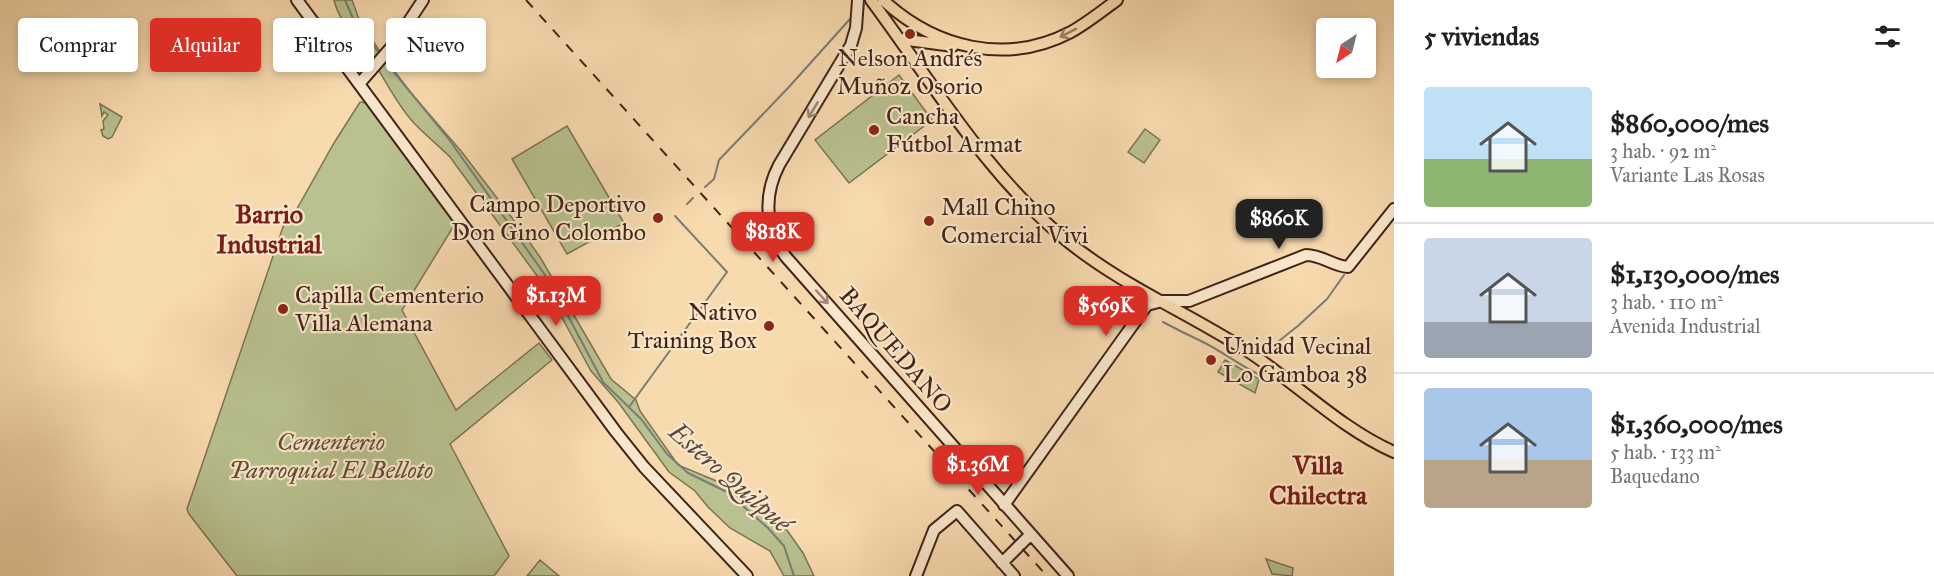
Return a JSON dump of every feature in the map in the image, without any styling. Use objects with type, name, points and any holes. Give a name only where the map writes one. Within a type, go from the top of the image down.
[{"type":"main road","points":[[871,0],[994,168],[1066,241],[1104,268],[1230,340],[1364,437],[1394,452]]},
{"type":"main road","points":[[877,0],[892,28]]},
{"type":"main road","points":[[883,0],[923,30],[977,49]]},
{"type":"main road","points":[[900,39],[977,49],[1013,49],[1056,39],[1073,31],[1117,0]]},
{"type":"street","points":[[297,0],[616,432],[644,467],[747,576]]},
{"type":"street","points":[[359,84],[394,44],[423,0]]},
{"type":"street","name":"BAQUEDANO","points":[[858,0],[856,28],[851,45],[779,165],[772,182],[768,208],[770,226],[786,257],[1068,576]]},
{"type":"street","points":[[1004,505],[1139,314],[1148,306],[1162,301],[1189,301],[1306,255],[1315,255],[1348,267],[1394,209]]},
{"type":"street","points":[[916,576],[934,530],[957,511],[1014,576]]},
{"type":"street","points":[[1002,563],[1030,535]]},
{"type":"green space","points":[[334,0],[352,0],[359,18],[341,18]]},
{"type":"green space","points":[[374,43],[386,60],[386,72],[395,72],[461,151],[513,219],[540,257],[611,379],[636,400],[640,411],[678,465],[726,485],[777,516],[803,553],[814,576],[784,576],[770,551],[730,528],[695,491],[669,472],[618,402],[591,371],[546,288],[450,157],[417,126],[400,105],[374,63]]},
{"type":"green space","name":"Cancha Fútbol Armat","points":[[899,75],[932,120],[849,183],[815,140]]},
{"type":"green space","name":"Cementerio Parroquial El Belloto","points":[[360,102],[366,103],[455,224],[402,310],[456,410],[539,343],[552,360],[450,444],[509,556],[494,576],[237,576],[187,509],[285,221],[289,223]]},
{"type":"green space","points":[[100,104],[122,117],[112,137],[108,139],[103,136],[101,130],[104,129],[103,121],[108,115],[104,112],[102,116]]},
{"type":"green space","points":[[567,126],[624,223],[567,254],[512,159]]},
{"type":"green space","points":[[1145,129],[1160,140],[1144,163],[1128,152]]},
{"type":"green space","points":[[1225,360],[1259,379],[1255,393],[1218,372]]},
{"type":"green space","points":[[1266,559],[1293,568],[1292,576],[1272,574]]},
{"type":"green space","points":[[540,560],[559,576],[527,576]]},
{"type":"waterway","name":"Estero Quilpué","points":[[345,0],[355,23],[381,55]]},
{"type":"waterway","points":[[705,187],[714,179],[719,160],[850,19]]},
{"type":"waterway","name":"Estero Quilpué","points":[[384,60],[448,138],[550,282],[603,382],[641,419],[667,454],[688,473],[727,492],[768,528],[784,546],[794,576]]},
{"type":"waterway","points":[[687,204],[693,198]]},
{"type":"waterway","points":[[629,407],[727,272],[675,216]]},
{"type":"waterway","points":[[1264,353],[1327,299],[1344,275]]},
{"type":"waterway","points":[[1163,322],[1209,345],[1262,376]]},
{"type":"railway","points":[[526,0],[1047,576]]},
{"type":"place","name":"Nelson Andrés Muñoz Osorio","points":[[910,34]]},
{"type":"place","name":"Cancha Fútbol Armat","points":[[874,130]]},
{"type":"place","name":"Campo Deportivo Don Gino Colombo","points":[[658,218]]},
{"type":"place","name":"Mall Chino Comercial Vivi","points":[[929,221]]},
{"type":"place","name":"Capilla Cementerio Villa Alemana","points":[[283,309]]},
{"type":"place","name":"Nativo Training Box","points":[[769,326]]},
{"type":"place","name":"Unidad Vecinal Lo Gamboa 38","points":[[1211,360]]},
{"type":"district","name":"Barrio Industrial","points":[[269,229]]},
{"type":"district","name":"Villa Chilectra","points":[[1318,480]]}]
